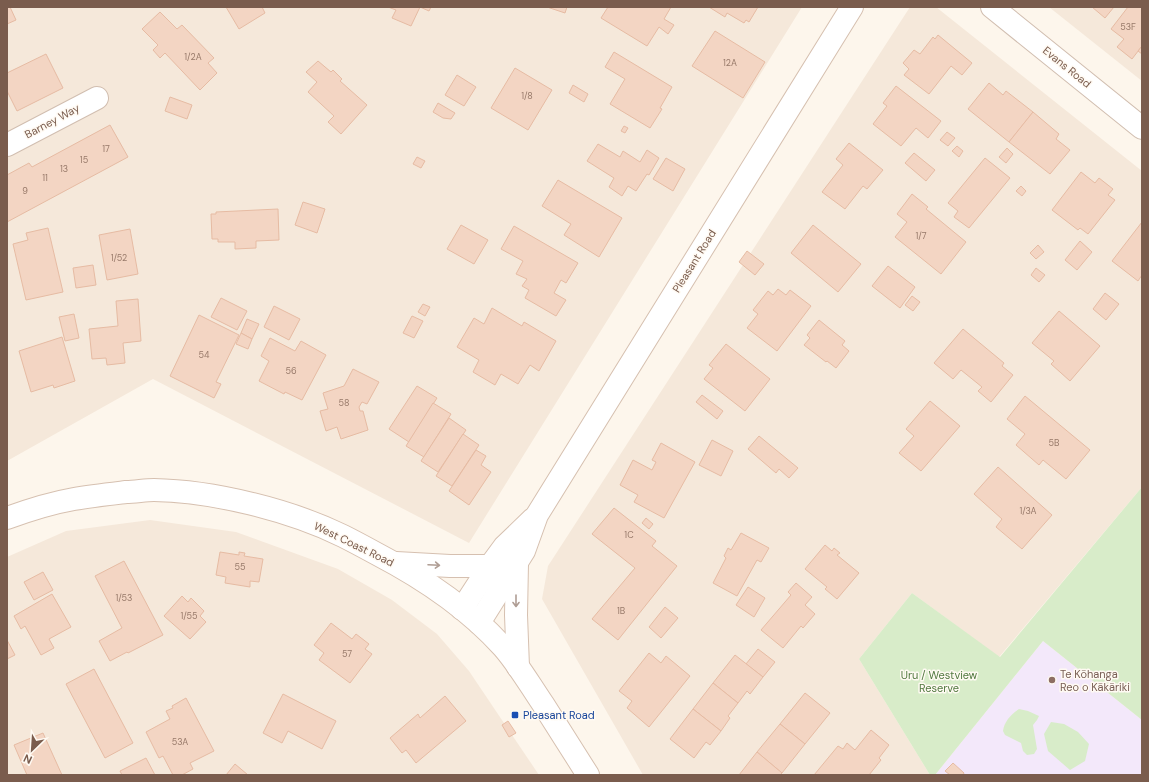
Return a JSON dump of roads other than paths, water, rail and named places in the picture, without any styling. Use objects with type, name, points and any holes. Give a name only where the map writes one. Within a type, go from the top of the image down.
[{"type":"main road","name":"Pleasant Road","points":[[479,623],[524,551],[537,515],[852,7]]},
{"type":"main road","name":"Evans Road","points":[[992,7],[1142,128]]},
{"type":"main road","name":"Barney Way","points":[[7,145],[97,98]]},
{"type":"main road","name":"West Coast Road","points":[[7,518],[33,509],[74,499],[154,490],[195,493],[269,508],[308,521],[342,536],[395,563],[423,581],[479,623],[503,647],[518,667],[588,775]]},
{"type":"main road","name":"Pleasant Road","points":[[462,609],[504,547],[537,515]]},
{"type":"main road","points":[[517,562],[516,615],[518,667]]},
{"type":"main road","points":[[395,563],[450,566],[490,566]]},
{"type":"place","name":"Te Kōhanga Reo o Kākāriki","points":[[1052,680]]},
{"type":"place","name":"Pleasant Road","points":[[515,715]]},
{"type":"park label","name":"Uru / Westview Reserve","points":[[939,681]]}]
